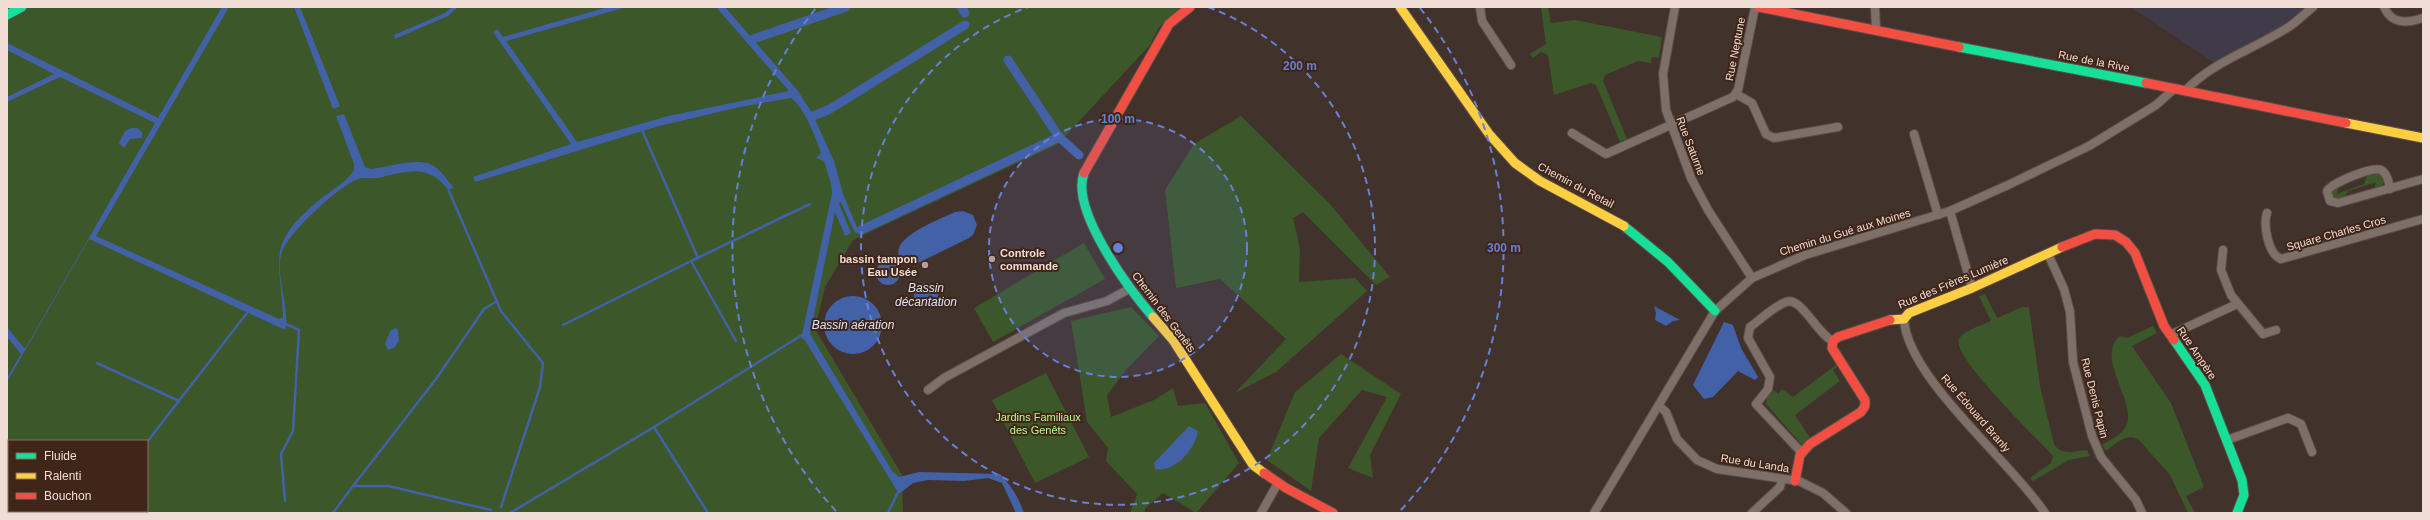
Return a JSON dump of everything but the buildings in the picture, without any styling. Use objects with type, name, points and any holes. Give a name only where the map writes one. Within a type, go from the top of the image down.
[{"type":"street","points":[[7,15],[22,7]]},
{"type":"street","name":"Chemin des Genêts","points":[[1190,7],[1169,24],[1087,164],[1082,180],[1081,196],[1085,210],[1128,289],[1173,340],[1248,459],[1278,483],[1333,513]]},
{"type":"street","name":"Chemin du Retail","points":[[1400,7],[1489,134],[1515,163],[1540,181],[1606,215],[1630,230],[1668,262],[1715,311]]},
{"type":"street","points":[[1480,7],[1482,21],[1511,65]]},
{"type":"street","name":"Rue Saturne","points":[[1675,7],[1663,74],[1664,102],[1691,178],[1708,210],[1752,278]]},
{"type":"street","name":"Rue Neptune","points":[[1572,133],[1606,154],[1729,100],[1736,94],[1755,7]]},
{"type":"street","name":"Rue de la Rive","points":[[1759,7],[2423,138]]},
{"type":"street","points":[[1875,7],[1876,30]]},
{"type":"street","points":[[2185,90],[2193,82],[2224,63],[2288,28],[2313,7]]},
{"type":"street","points":[[2384,7],[2388,15],[2395,20],[2407,23],[2423,18]]},
{"type":"street","name":"Chemin du Gué aux Moines","points":[[1594,513],[1715,311],[1752,278],[1804,255],[1950,211],[2089,146],[2156,105],[2174,89]]},
{"type":"street","points":[[1736,94],[1752,103],[1766,134],[1774,138],[1838,127]]},
{"type":"street","points":[[1914,134],[1938,215]]},
{"type":"street","points":[[2390,189],[2388,179],[2382,170],[2374,169],[2335,183],[2327,191],[2330,201],[2338,204],[2390,189],[2423,179]]},
{"type":"street","points":[[1950,211],[1972,288]]},
{"type":"street","name":"Square Charles Cros","points":[[2267,213],[2265,222],[2272,249],[2277,258],[2281,260],[2423,219]]},
{"type":"street","name":"Rue des Frères Lumière","points":[[1833,341],[1838,337],[1885,320],[1904,319],[1909,313],[1972,288],[2087,235],[2106,233],[2118,236]]},
{"type":"street","name":"Rue Ampère","points":[[2118,236],[2130,245],[2136,253],[2164,326],[2205,385],[2227,440],[2243,488],[2242,502],[2237,513]]},
{"type":"street","points":[[2223,250],[2221,270],[2237,304],[2262,334],[2276,330]]},
{"type":"street","name":"Rue Denis Papin","points":[[2048,254],[2064,289],[2070,312],[2073,362],[2092,436],[2101,456],[2136,500],[2142,513]]},
{"type":"street","points":[[928,390],[944,378],[1064,313],[1107,301],[1128,289]]},
{"type":"street","points":[[1795,480],[1802,453],[1810,444],[1861,412],[1865,406],[1865,400],[1832,348],[1833,341],[1821,335],[1799,304],[1794,301],[1786,302],[1750,327],[1748,331],[1748,338],[1770,377],[1768,389],[1756,404],[1802,453]]},
{"type":"street","points":[[2170,335],[2237,304]]},
{"type":"street","name":"Rue Édouard Branly","points":[[1904,319],[1909,342],[1936,386],[2026,486],[2045,513]]},
{"type":"street","name":"Rue du Landa","points":[[1659,406],[1666,412],[1677,439],[1697,460],[1717,469],[1795,480],[1823,493],[1846,513]]},
{"type":"street","points":[[2227,440],[2288,418],[2301,424],[2312,452]]},
{"type":"street","points":[[1752,513],[1780,487],[1782,479]]},
{"type":"street","points":[[1261,513],[1278,483]]},
{"type":"shaded area","points":[[2131,7],[2310,7],[2288,28],[2219,66]]},
{"type":"green space","points":[[7,7],[1183,7],[1159,27],[1150,45],[1058,144],[853,240],[825,287],[815,329],[902,475],[903,513],[7,513]]},
{"type":"green space","points":[[1541,7],[1548,7],[1551,23],[1575,20],[1662,37],[1659,58],[1652,57],[1651,63],[1638,61],[1605,75],[1603,81],[1627,139],[1620,142],[1596,85],[1591,83],[1554,95],[1548,55],[1541,52],[1533,58],[1530,54],[1546,44]]},
{"type":"green space","points":[[1241,116],[1330,204],[1390,277],[1376,285],[1303,212],[1293,218],[1300,249],[1299,282],[1355,278],[1367,291],[1276,372],[1235,393],[1286,339],[1220,279],[1176,288],[1165,190],[1194,144]]},
{"type":"green space","points":[[2368,173],[2382,173],[2383,184],[2374,190],[2376,182],[2348,191],[2344,198],[2337,200],[2331,196],[2331,190],[2339,185],[2337,194],[2364,184]]},
{"type":"green space","points":[[1084,243],[1105,279],[993,342],[974,308]]},
{"type":"green space","points":[[1985,294],[1997,318],[2022,307],[2029,307],[2040,386],[2054,444],[2060,450],[2069,452],[2087,450],[2090,456],[2069,460],[2033,481],[2030,478],[2051,463],[2053,456],[1981,379],[1968,362],[1960,348],[1959,339],[1961,336],[1969,330],[1991,321],[1979,296]]},
{"type":"green space","points":[[1131,307],[1159,336],[1126,370],[1107,395],[1111,417],[1154,400],[1173,388],[1178,406],[1205,403],[1239,463],[1196,513],[1163,493],[1145,509],[1145,513],[1130,513],[1137,494],[1106,461],[1108,448],[1087,422],[1071,321]]},
{"type":"green space","points":[[2153,326],[2157,333],[2132,346],[2171,403],[2204,487],[2186,496],[2195,513],[2188,513],[2170,475],[2139,440],[2130,437],[2125,438],[2117,442],[2106,451],[2102,445],[2122,432],[2126,426],[2128,416],[2114,368],[2112,356],[2113,345],[2120,336],[2127,338]]},
{"type":"green space","points":[[1341,354],[1401,394],[1370,455],[1373,478],[1348,468],[1387,397],[1362,390],[1319,438],[1311,491],[1267,460],[1295,392]]},
{"type":"green space","points":[[1836,365],[1837,367],[1833,370],[1840,381],[1795,415],[1811,439],[1802,445],[1766,404],[1767,397],[1773,390],[1778,394],[1782,389],[1793,397]]},
{"type":"green space","name":"Jardins Familiaux des Genêts","points":[[1046,373],[1089,457],[1035,483],[992,400]]},
{"type":"water","points":[[222,7],[229,7],[96,236],[279,319],[283,317],[279,265],[280,252],[284,240],[302,215],[343,182],[354,170],[354,164],[336,116],[344,114],[365,167],[371,169],[409,162],[423,162],[437,168],[454,188],[448,190],[433,175],[416,171],[398,173],[377,178],[358,179],[327,200],[294,233],[286,243],[282,252],[280,271],[286,313],[285,330],[89,239],[7,382],[7,378],[21,354],[7,337],[7,327],[25,349],[155,123],[60,77],[7,102],[7,97],[54,74],[7,50],[7,43],[158,118]]},
{"type":"water","points":[[294,7],[300,7],[340,106],[333,109]]},
{"type":"water","points":[[452,7],[458,7],[448,16],[395,39],[394,35],[445,13]]},
{"type":"water","points":[[608,7],[627,7],[506,41],[577,142],[668,116],[789,91],[716,7],[725,7],[798,91],[812,113],[834,161],[843,194],[859,232],[856,233],[854,231],[841,202],[839,204],[851,233],[845,236],[835,212],[810,334],[892,471],[899,477],[919,472],[1000,474],[1014,492],[1024,513],[1016,513],[1002,483],[988,478],[964,481],[928,480],[913,483],[899,494],[804,339],[802,335],[832,193],[831,184],[824,161],[816,158],[821,153],[813,131],[805,115],[796,102],[791,98],[740,107],[659,126],[475,182],[473,177],[571,144],[493,32],[497,29],[503,37]]},
{"type":"water","points":[[131,128],[137,128],[142,132],[142,138],[130,139],[124,148],[119,143],[125,131]]},
{"type":"water","points":[[963,211],[973,215],[977,225],[973,235],[969,238],[914,265],[905,263],[900,258],[899,249],[902,242],[910,236],[939,219],[955,212]]},
{"type":"water","points":[[888,261],[897,264],[900,273],[897,282],[888,285],[879,282],[876,273],[879,264]]},
{"type":"water","name":"Bassin décantation","points":[[926,283],[935,286],[938,295],[935,304],[926,307],[917,304],[914,295],[917,286]]},
{"type":"water","name":"Bassin aération","points":[[853,296],[869,301],[877,309],[882,325],[877,341],[869,349],[853,354],[837,349],[829,341],[824,325],[829,309],[837,301]]},
{"type":"water","points":[[1654,306],[1680,320],[1673,321],[1666,326],[1655,320],[1656,313]]},
{"type":"water","points":[[1724,322],[1733,325],[1741,348],[1758,377],[1755,380],[1738,371],[1713,397],[1704,399],[1693,385]]},
{"type":"water","points":[[395,328],[398,330],[399,341],[394,348],[388,350],[385,344],[390,331]]},
{"type":"water","points":[[1189,426],[1198,431],[1193,446],[1176,464],[1162,469],[1155,469],[1154,463]]},
{"type":"waterway","points":[[753,39],[846,7]]},
{"type":"waterway","points":[[961,7],[965,13]]},
{"type":"waterway","points":[[813,116],[830,109],[965,25]]},
{"type":"waterway","points":[[1008,60],[1059,137]]},
{"type":"waterway","points":[[641,128],[698,258]]},
{"type":"waterway","points":[[861,230],[1059,137],[1079,155]]},
{"type":"waterway","points":[[449,191],[501,311],[543,363],[540,387],[501,507]]},
{"type":"waterway","points":[[691,261],[810,204]]},
{"type":"waterway","points":[[563,325],[691,261],[736,341]]},
{"type":"waterway","points":[[353,486],[436,379],[484,309],[497,301]]},
{"type":"waterway","points":[[148,441],[247,313]]},
{"type":"waterway","points":[[284,323],[299,330],[293,431],[281,454],[285,501]]},
{"type":"waterway","points":[[654,427],[802,335],[803,338]]},
{"type":"waterway","points":[[97,363],[179,401]]},
{"type":"waterway","points":[[510,513],[654,427],[708,513]]},
{"type":"waterway","points":[[333,513],[353,486],[388,486],[491,510]]},
{"type":"waterway","points":[[888,513],[898,492]]},
{"type":"traffic: fast","points":[[7,15],[22,7]]},
{"type":"traffic: fast","points":[[1959,47],[2146,83]]},
{"type":"traffic: fast","points":[[1084,173],[1082,189],[1093,227],[1117,269],[1153,317]]},
{"type":"traffic: fast","points":[[1624,226],[1668,262],[1715,311]]},
{"type":"traffic: fast","points":[[2174,340],[2205,385],[2242,480],[2244,495],[2237,513]]},
{"type":"traffic: slow","points":[[1400,7],[1489,134],[1515,163],[1540,181],[1624,226]]},
{"type":"traffic: slow","points":[[2346,123],[2423,138]]},
{"type":"traffic: slow","points":[[1890,320],[1904,319],[1909,313],[1972,288],[2062,247]]},
{"type":"traffic: slow","points":[[1153,317],[1173,340],[1253,465],[1264,473]]},
{"type":"traffic: jam","points":[[1084,173],[1169,24],[1190,7]]},
{"type":"traffic: jam","points":[[1759,7],[1959,47]]},
{"type":"traffic: jam","points":[[2146,83],[2346,123]]},
{"type":"traffic: jam","points":[[2062,247],[2095,234],[2115,235],[2126,242],[2135,253],[2164,326],[2174,340]]},
{"type":"traffic: jam","points":[[1795,481],[1800,455],[1810,444],[1861,412],[1865,406],[1865,400],[1832,348],[1833,341],[1838,337],[1890,320]]},
{"type":"traffic: jam","points":[[1264,473],[1286,488],[1333,513]]},
{"type":"place","name":"Controle commande","points":[[992,259]]},
{"type":"place","name":"bassin tampon Eau Usée","points":[[925,265]]}]
